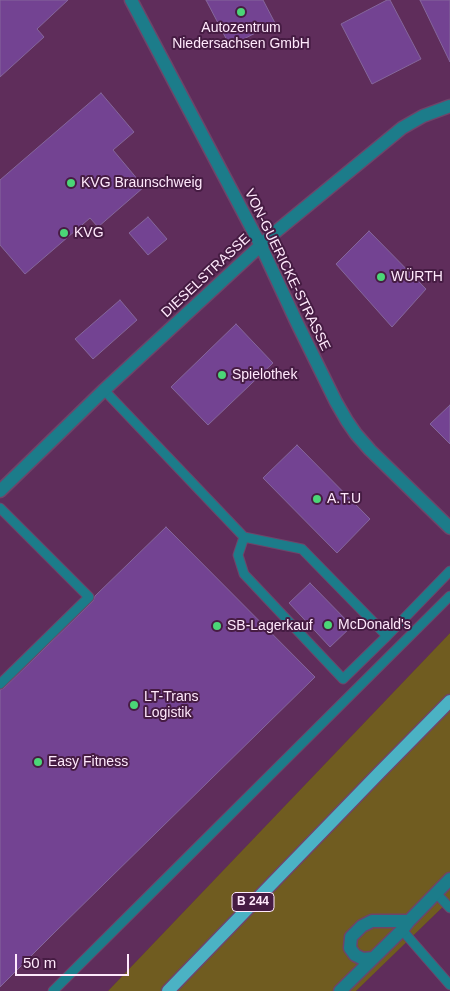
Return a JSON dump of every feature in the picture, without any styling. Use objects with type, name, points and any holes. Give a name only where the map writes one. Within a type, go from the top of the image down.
[{"type":"main road","name":"B 244","points":[[168,991],[450,701]]},
{"type":"street","name":"VON-GUERICKE-STRASSE","points":[[131,0],[261,246],[301,332],[347,421],[370,450],[450,528]]},
{"type":"street","name":"DIESELSTRASSE","points":[[0,491],[104,390],[261,246],[402,128],[424,116],[450,106]]},
{"type":"street","points":[[340,991],[450,879]]},
{"type":"street","points":[[374,958],[363,959],[355,955],[350,948],[351,937],[362,926],[372,921],[405,926]]},
{"type":"lane","points":[[104,390],[244,537],[302,549],[387,636]]},
{"type":"lane","points":[[0,508],[89,597],[0,684]]},
{"type":"lane","points":[[244,537],[238,555],[244,574],[343,679],[450,571]]},
{"type":"lane","points":[[53,991],[450,596]]},
{"type":"lane","points":[[436,893],[450,908]]},
{"type":"lane","points":[[405,926],[450,985]]},
{"type":"shaded area","points":[[0,0],[450,0],[450,633],[108,991],[0,991]]},
{"type":"shaded area","points":[[450,633],[450,900],[356,991],[108,991]]},
{"type":"shaded area","points":[[450,900],[450,991],[356,991]]},
{"type":"building","points":[[0,0],[68,0],[37,29],[44,37],[0,77]]},
{"type":"building","name":"Autozentrum Niedersachsen GmbH","points":[[206,0],[263,0],[275,23],[230,46]]},
{"type":"building","points":[[390,0],[421,59],[372,84],[341,24]]},
{"type":"building","points":[[420,0],[450,0],[450,62]]},
{"type":"building","name":"KVG Braunschweig","points":[[101,93],[134,132],[113,150],[144,187],[98,227],[90,218],[25,274],[0,245],[0,180]]},
{"type":"building","points":[[148,217],[167,239],[148,255],[129,233]]},
{"type":"building","name":"WÜRTH","points":[[369,231],[426,289],[392,327],[336,264]]},
{"type":"building","points":[[120,300],[137,320],[93,359],[75,339]]},
{"type":"building","name":"Spielothek","points":[[236,324],[273,363],[208,425],[171,387]]},
{"type":"building","points":[[450,405],[450,444],[430,424]]},
{"type":"building","name":"A.T.U","points":[[297,445],[370,519],[337,553],[263,478]]},
{"type":"building","points":[[166,527],[315,677],[0,987],[0,690],[93,601],[95,596]]},
{"type":"building","points":[[310,583],[352,626],[330,647],[289,603]]},
{"type":"place","name":"Autozentrum Niedersachsen GmbH","points":[[241,12]]},
{"type":"place","name":"KVG Braunschweig","points":[[71,183]]},
{"type":"place","name":"KVG","points":[[64,233]]},
{"type":"place","name":"WÜRTH","points":[[381,277]]},
{"type":"place","name":"Spielothek","points":[[222,375]]},
{"type":"place","name":"A.T.U","points":[[317,499]]},
{"type":"place","name":"McDonald's","points":[[328,625]]},
{"type":"place","name":"SB-Lagerkauf","points":[[217,626]]},
{"type":"place","name":"LT-Trans Logistik","points":[[134,705]]},
{"type":"place","name":"Easy Fitness","points":[[38,762]]}]
